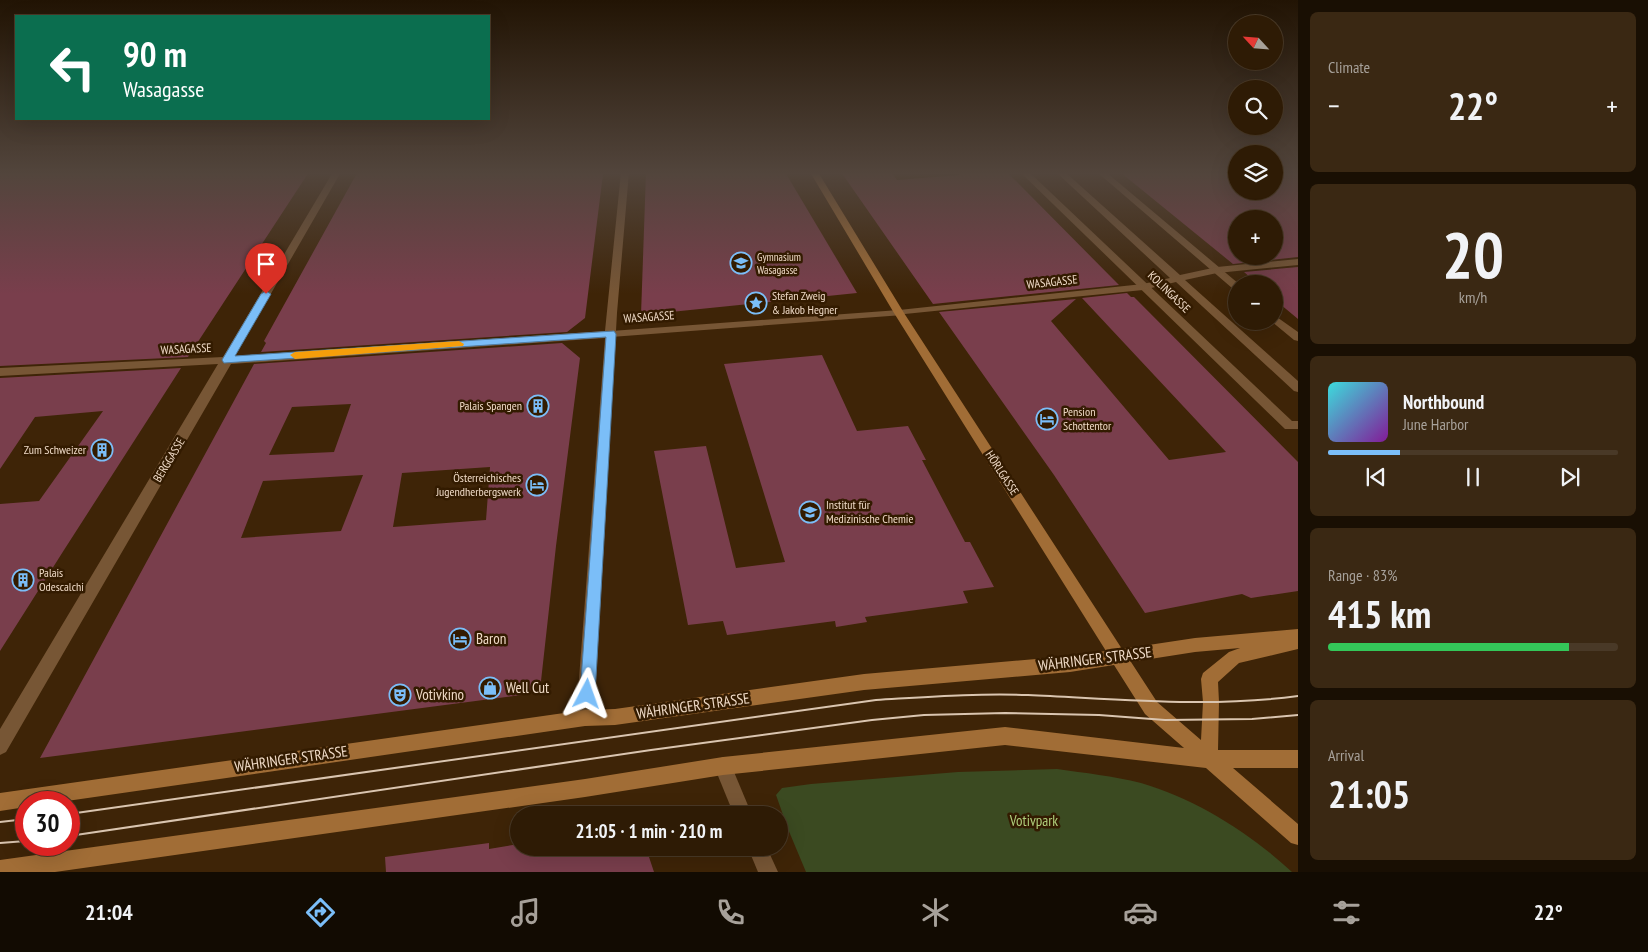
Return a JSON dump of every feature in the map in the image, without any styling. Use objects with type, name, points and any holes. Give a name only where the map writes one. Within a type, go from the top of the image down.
[{"type":"main road","name":"HÖRLGASSE","points":[[839,213],[899,313],[1152,708],[1298,836]]},
{"type":"main road","name":"WÄHRINGER STRASSE","points":[[0,802],[586,718],[615,717],[864,682],[1070,664],[1120,658],[1195,645],[1298,636]]},
{"type":"main road","points":[[1209,759],[1211,702],[1209,679],[1235,657],[1298,642]]},
{"type":"main road","points":[[0,870],[584,788],[723,766],[1005,736],[1170,756],[1209,759],[1298,759]]},
{"type":"street","name":"BERGGASSE","points":[[0,746],[313,213]]},
{"type":"street","points":[[586,718],[611,334],[621,213]]},
{"type":"street","name":"KOLINGASSE","points":[[1066,213],[1289,426],[1298,425]]},
{"type":"street","name":"KOLINGASSE","points":[[1105,213],[1298,388]]},
{"type":"street","points":[[1149,213],[1228,279]]},
{"type":"street","name":"WASAGASSE","points":[[0,372],[228,360],[899,313],[1143,287],[1217,270],[1298,262]]},
{"type":"street","points":[[1283,326],[1298,338]]},
{"type":"street","points":[[723,766],[739,806]]},
{"type":"street","points":[[761,856],[768,872]]},
{"type":"green space","name":"Votivpark","points":[[1057,769],[1141,783],[1182,798],[1221,819],[1258,844],[1292,872],[806,872],[788,829],[788,806],[780,806],[776,795],[782,788],[811,784],[958,772]]},
{"type":"building","points":[[0,213],[282,213],[188,357],[0,366]]},
{"type":"building","points":[[335,213],[598,213],[585,318],[567,332],[261,352],[266,343],[264,341]]},
{"type":"building","name":"Gymnasium Wasagasse","points":[[645,213],[809,213],[857,293],[641,315]]},
{"type":"building","points":[[869,213],[1047,213],[1119,285],[933,304]]},
{"type":"building","points":[[1170,213],[1228,213],[1228,260]]},
{"type":"building","points":[[1283,213],[1298,213],[1298,257],[1283,259]]},
{"type":"building","points":[[1298,267],[1298,319],[1283,306],[1283,275],[1248,275],[1244,272]]},
{"type":"building","points":[[1127,293],[1134,297],[1298,462],[1298,591],[1251,598],[1242,594],[1145,613],[1054,475],[939,312],[1076,299],[1051,321],[1169,460],[1226,452],[1082,298]]},
{"type":"building","points":[[562,343],[580,358],[541,681],[529,694],[40,758],[254,364]],"holes":[[[351,404],[334,452],[269,455],[292,407]],[[490,467],[486,520],[393,527],[402,473]],[[363,475],[341,531],[241,538],[263,481]]]},
{"type":"building","name":"Institut für Medizinische Chemie","points":[[822,355],[857,431],[908,426],[926,460],[922,460],[965,542],[970,542],[994,587],[963,591],[968,603],[865,617],[867,622],[836,627],[835,621],[727,635],[723,621],[688,625],[654,451],[706,446],[736,568],[785,562],[724,364]]},
{"type":"building","points":[[181,368],[0,651],[0,504],[39,501],[103,411],[35,417],[0,469],[0,378]]},
{"type":"building","points":[[489,843],[489,849],[510,846],[510,856],[649,856],[654,872],[386,872],[385,857]]},
{"type":"tram line","points":[[80,812],[876,700],[1028,695],[1197,702],[1264,700],[1298,696]]},
{"type":"tram line","points":[[80,834],[651,750],[872,720],[924,715],[1005,713],[1099,715],[1165,720],[1252,719],[1298,715]]},
{"type":"tram line","points":[[0,822],[15,820]]},
{"type":"tram line","points":[[0,843],[15,842]]},
{"type":"slow traffic","points":[[295,355],[459,344]]},
{"type":"place","name":"Gymnasium Wasagasse","points":[[741,263]]},
{"type":"place","name":"Stefan Zweig & Jakob Hegner","points":[[756,303]]},
{"type":"place","name":"Palais Spangen","points":[[538,406]]},
{"type":"place","name":"Pension Schottentor","points":[[1047,419]]},
{"type":"place","name":"Zum Schweizer","points":[[102,450]]},
{"type":"place","name":"Österreichisches Jugendherbergswerk","points":[[537,485]]},
{"type":"place","name":"Institut für Medizinische Chemie","points":[[810,512]]},
{"type":"place","name":"Palais Odescalchi","points":[[23,580]]},
{"type":"place","name":"Baron","points":[[460,639]]},
{"type":"place","name":"Well Cut","points":[[490,688]]},
{"type":"place","name":"Votivkino","points":[[400,695]]},
{"type":"route","points":[[266,294],[228,360],[611,334],[587,694]]}]
